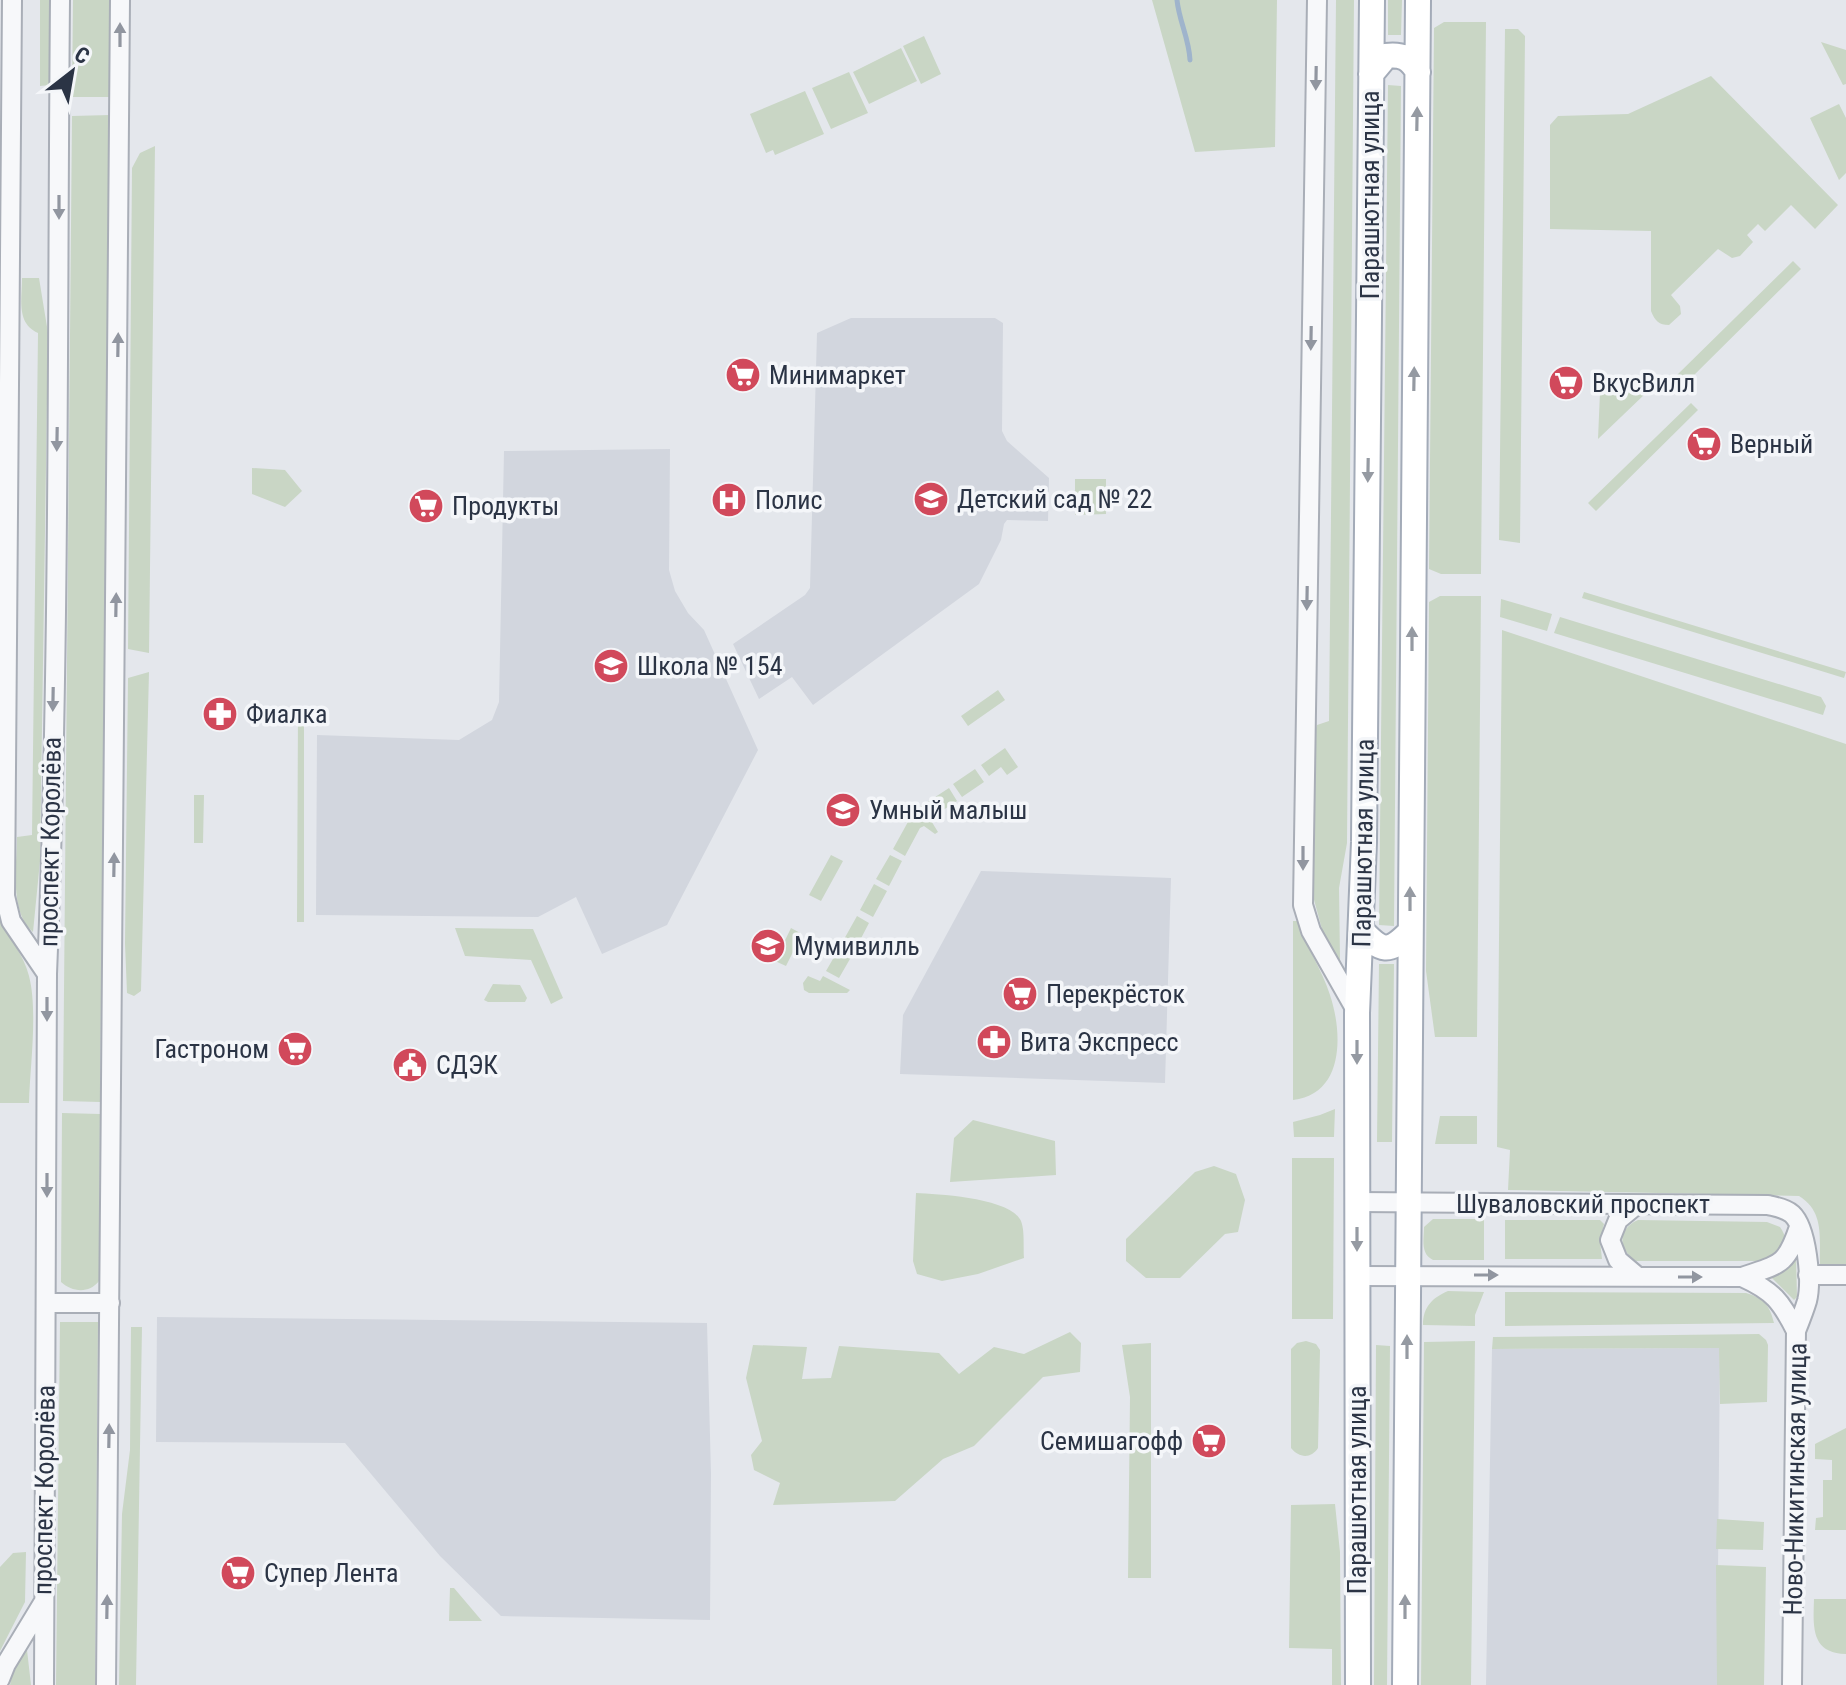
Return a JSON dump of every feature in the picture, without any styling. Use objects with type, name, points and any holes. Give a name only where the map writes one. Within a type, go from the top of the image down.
[{"type":"main road","name":"Парашютная улица","points":[[1358,1685],[1357,1013],[1361,930],[1372,0]]},
{"type":"main road","name":"Парашютная улица","points":[[1405,1685],[1418,0]]},
{"type":"main road","points":[[1371,74],[1386,56],[1395,55],[1404,57],[1418,72]]},
{"type":"main road","points":[[1361,930],[1387,949],[1410,932]]},
{"type":"street","points":[[12,0],[5,896],[11,921],[47,974]]},
{"type":"street","name":"проспект Королёва","points":[[44,1685],[47,974],[58,397],[60,0]]},
{"type":"street","points":[[106,1685],[120,0]]},
{"type":"street","points":[[1317,0],[1303,905],[1311,931],[1357,1013]]},
{"type":"street","name":"Шуваловский проспект","points":[[1357,1202],[1768,1205],[1782,1208],[1793,1215],[1799,1227]]},
{"type":"street","points":[[1635,1206],[1618,1220],[1610,1240],[1618,1260],[1638,1277]]},
{"type":"street","points":[[1358,1276],[1742,1277],[1780,1263],[1787,1257],[1799,1227]]},
{"type":"street","points":[[1799,1227],[1807,1252],[1808,1275],[1846,1275]]},
{"type":"street","name":"Ново-Никитинская улица","points":[[1792,1685],[1796,1331],[1808,1298],[1808,1275]]},
{"type":"street","points":[[1742,1277],[1772,1292],[1796,1331]]},
{"type":"street","points":[[46,1303],[110,1303]]},
{"type":"street","points":[[0,1679],[43,1603]]},
{"type":"shaded area","name":"Детский сад № 22","points":[[851,318],[995,318],[1003,323],[1002,431],[1007,441],[1049,478],[1048,521],[1007,520],[1001,540],[979,584],[813,705],[792,677],[759,699],[733,644],[805,595],[810,588],[817,333]]},
{"type":"shaded area","name":"Школа № 154","points":[[670,449],[669,570],[675,591],[688,613],[704,630],[758,750],[667,925],[602,954],[576,897],[538,917],[316,915],[317,735],[459,740],[492,720],[499,702],[504,451]]},
{"type":"shaded area","points":[[981,871],[1171,878],[1165,1083],[900,1074],[903,1015]]},
{"type":"shaded area","points":[[157,1317],[707,1323],[711,1474],[710,1620],[501,1616],[440,1556],[345,1443],[156,1442]]},
{"type":"shaded area","points":[[1720,1348],[1717,1685],[1486,1685],[1492,1349]]},
{"type":"green space","points":[[40,0],[51,0],[50,85],[40,86]]},
{"type":"green space","points":[[73,0],[111,0],[110,97],[72,97]]},
{"type":"green space","points":[[1152,0],[1277,0],[1275,147],[1195,152]]},
{"type":"green space","points":[[1336,0],[1354,0],[1347,843],[1339,888],[1340,960],[1335,959],[1323,933],[1313,896],[1314,735],[1317,725],[1329,721]]},
{"type":"green space","points":[[1388,0],[1402,0],[1401,35],[1388,35]]},
{"type":"green space","points":[[1444,22],[1486,22],[1481,574],[1441,574],[1429,569],[1434,28]]},
{"type":"green space","points":[[1505,29],[1518,29],[1525,36],[1520,543],[1499,540]]},
{"type":"green space","points":[[924,36],[941,74],[921,84],[903,46]]},
{"type":"green space","points":[[1821,42],[1846,50],[1846,84],[1843,85]]},
{"type":"green space","points":[[901,48],[917,81],[869,104],[853,72]]},
{"type":"green space","points":[[849,72],[868,113],[831,129],[812,88]]},
{"type":"green space","points":[[1711,76],[1838,205],[1815,229],[1791,205],[1765,231],[1758,224],[1747,235],[1753,242],[1740,256],[1732,258],[1718,249],[1671,295],[1680,306],[1681,314],[1666,325],[1658,322],[1651,311],[1651,231],[1550,229],[1550,125],[1558,116],[1628,114]]},
{"type":"green space","points":[[1388,85],[1401,86],[1394,926],[1379,925]]},
{"type":"green space","points":[[805,91],[824,134],[775,155],[773,150],[766,153],[750,114]]},
{"type":"green space","points":[[1839,104],[1846,118],[1846,173],[1839,180],[1810,118]]},
{"type":"green space","points":[[110,115],[100,1102],[63,1101],[72,116]]},
{"type":"green space","points":[[155,146],[149,653],[128,649],[132,168],[140,153]]},
{"type":"green space","points":[[1793,261],[1801,269],[1685,384],[1677,375]]},
{"type":"green space","points":[[22,278],[39,278],[48,333],[40,861],[33,932],[20,913],[16,874],[17,837],[32,835],[38,333],[23,317]]},
{"type":"green space","points":[[1600,392],[1646,393],[1598,439]]},
{"type":"green space","points":[[1691,403],[1698,410],[1596,511],[1588,503]]},
{"type":"green space","points":[[252,468],[285,470],[302,491],[285,507],[252,494]]},
{"type":"green space","points":[[1075,479],[1106,479],[1106,514],[1075,515]]},
{"type":"green space","points":[[1584,592],[1846,672],[1844,678],[1582,598]]},
{"type":"green space","points":[[1440,596],[1481,596],[1477,1037],[1435,1037],[1426,971],[1429,602]]},
{"type":"green space","points":[[1501,599],[1552,614],[1547,631],[1500,617]]},
{"type":"green space","points":[[1560,617],[1821,697],[1826,706],[1823,715],[1554,633]]},
{"type":"green space","points":[[1502,630],[1846,744],[1846,1266],[1820,1265],[1817,1218],[1799,1196],[1508,1190],[1510,1150],[1497,1147]]},
{"type":"green space","points":[[149,672],[141,991],[134,996],[127,993],[125,944],[128,678]]},
{"type":"green space","points":[[998,690],[1005,700],[968,726],[961,716]]},
{"type":"green space","points":[[298,710],[304,710],[304,922],[297,922]]},
{"type":"green space","points":[[1005,748],[1018,767],[1007,775],[1001,767],[989,776],[981,765]]},
{"type":"green space","points":[[975,769],[984,782],[962,797],[953,784]]},
{"type":"green space","points":[[949,788],[957,801],[934,816],[926,803]]},
{"type":"green space","points":[[194,795],[204,795],[203,843],[194,843]]},
{"type":"green space","points":[[922,806],[938,832],[935,834],[924,826],[920,828],[905,856],[893,849],[914,811]]},
{"type":"green space","points":[[831,855],[843,861],[821,901],[809,895]]},
{"type":"green space","points":[[890,855],[902,861],[889,886],[876,879]]},
{"type":"green space","points":[[874,884],[887,891],[873,917],[860,910]]},
{"type":"green space","points":[[857,916],[869,923],[856,948],[843,941]]},
{"type":"green space","points":[[0,920],[24,961],[32,990],[29,1103],[0,1103]]},
{"type":"green space","points":[[1293,921],[1297,921],[1327,985],[1337,1027],[1337,1044],[1336,1060],[1322,1087],[1293,1100]]},
{"type":"green space","points":[[455,928],[533,929],[563,998],[551,1004],[531,960],[465,956]]},
{"type":"green space","points":[[791,928],[802,934],[786,966],[775,961]]},
{"type":"green space","points":[[841,945],[854,952],[839,978],[826,971]]},
{"type":"green space","points":[[1379,964],[1394,964],[1392,1142],[1377,1142]]},
{"type":"green space","points":[[808,976],[820,981],[823,976],[850,990],[847,993],[809,993],[804,990],[803,983]]},
{"type":"green space","points":[[493,984],[520,985],[527,998],[525,1002],[488,1002],[484,1000]]},
{"type":"green space","points":[[1335,1109],[1334,1137],[1294,1137],[1293,1122]]},
{"type":"green space","points":[[62,1113],[100,1114],[99,1281],[85,1290],[75,1290],[61,1282]]},
{"type":"green space","points":[[1440,1116],[1477,1116],[1477,1144],[1435,1144]]},
{"type":"green space","points":[[973,1120],[1055,1141],[1056,1175],[950,1182],[954,1138]]},
{"type":"green space","points":[[1292,1158],[1334,1158],[1333,1319],[1292,1319]]},
{"type":"green space","points":[[1214,1166],[1236,1174],[1245,1200],[1238,1232],[1225,1234],[1180,1278],[1146,1278],[1126,1261],[1126,1239],[1195,1172]]},
{"type":"green space","points":[[916,1193],[989,1202],[1015,1213],[1022,1225],[1024,1258],[978,1274],[942,1281],[917,1274],[913,1261]]},
{"type":"green space","points":[[1433,1219],[1484,1219],[1484,1260],[1433,1260],[1429,1257],[1424,1246],[1424,1227]]},
{"type":"green space","points":[[1505,1220],[1600,1220],[1604,1224],[1600,1241],[1602,1259],[1505,1259]]},
{"type":"green space","points":[[1638,1220],[1767,1222],[1780,1227],[1785,1243],[1767,1261],[1636,1261],[1626,1251],[1622,1239],[1626,1229]]},
{"type":"green space","points":[[1796,1256],[1797,1297],[1794,1300],[1769,1275]]},
{"type":"green space","points":[[1448,1291],[1484,1292],[1475,1315],[1475,1326],[1423,1325],[1430,1304]]},
{"type":"green space","points":[[1505,1292],[1746,1293],[1765,1304],[1774,1323],[1505,1326]]},
{"type":"green space","points":[[60,1322],[98,1322],[95,1685],[56,1685]]},
{"type":"green space","points":[[131,1327],[142,1327],[136,1685],[119,1685],[122,1514],[130,1450]]},
{"type":"green space","points":[[1070,1332],[1081,1343],[1080,1372],[1043,1377],[974,1446],[943,1459],[895,1501],[773,1505],[780,1483],[754,1470],[751,1455],[762,1441],[746,1378],[753,1345],[807,1347],[802,1379],[831,1378],[839,1346],[939,1353],[959,1374],[994,1347],[1024,1354]]},
{"type":"green space","points":[[1759,1334],[1768,1345],[1767,1402],[1720,1404],[1719,1348],[1492,1349],[1493,1337]]},
{"type":"green space","points":[[1306,1341],[1316,1344],[1320,1350],[1318,1448],[1305,1456],[1291,1448],[1291,1349],[1297,1343]]},
{"type":"green space","points":[[1475,1341],[1471,1685],[1421,1685],[1424,1342]]},
{"type":"green space","points":[[1151,1343],[1151,1578],[1128,1578],[1130,1397],[1122,1345]]},
{"type":"green space","points":[[1376,1345],[1390,1346],[1387,1685],[1374,1685]]},
{"type":"green space","points":[[1846,1428],[1846,1530],[1815,1530],[1816,1518],[1823,1517],[1823,1480],[1832,1480],[1832,1460],[1815,1459],[1815,1444]]},
{"type":"green space","points":[[1335,1504],[1340,1552],[1341,1685],[1332,1685],[1332,1649],[1289,1648],[1291,1505]]},
{"type":"green space","points":[[1717,1519],[1764,1522],[1763,1550],[1716,1549]]},
{"type":"green space","points":[[26,1552],[25,1602],[0,1651],[0,1567],[13,1553]]},
{"type":"green space","points":[[1716,1565],[1766,1567],[1764,1685],[1717,1685]]},
{"type":"green space","points":[[450,1588],[454,1588],[482,1621],[449,1621]]},
{"type":"green space","points":[[1814,1599],[1846,1599],[1846,1654],[1826,1649],[1820,1644],[1814,1628]]},
{"type":"green space","points":[[27,1650],[31,1685],[10,1685],[13,1671]]},
{"type":"waterway","points":[[1177,0],[1190,60]]},
{"type":"place","name":"Минимаркет","points":[[743,375]]},
{"type":"place","name":"ВкусВилл","points":[[1566,383]]},
{"type":"place","name":"Верный","points":[[1704,444]]},
{"type":"place","name":"Детский сад № 22","points":[[931,499]]},
{"type":"place","name":"Полис","points":[[729,500]]},
{"type":"place","name":"Продукты","points":[[426,506]]},
{"type":"place","name":"Школа № 154","points":[[611,666]]},
{"type":"place","name":"Фиалка","points":[[220,714]]},
{"type":"place","name":"Умный малыш","points":[[843,810]]},
{"type":"place","name":"Мумивилль","points":[[768,946]]},
{"type":"place","name":"Перекрёсток","points":[[1020,994]]},
{"type":"place","name":"Вита Экспресс","points":[[994,1042]]},
{"type":"place","name":"Гастроном","points":[[295,1049]]},
{"type":"place","name":"СДЭК","points":[[410,1065]]},
{"type":"place","name":"Семишагофф","points":[[1209,1441]]},
{"type":"place","name":"Супер Лента","points":[[238,1573]]}]
